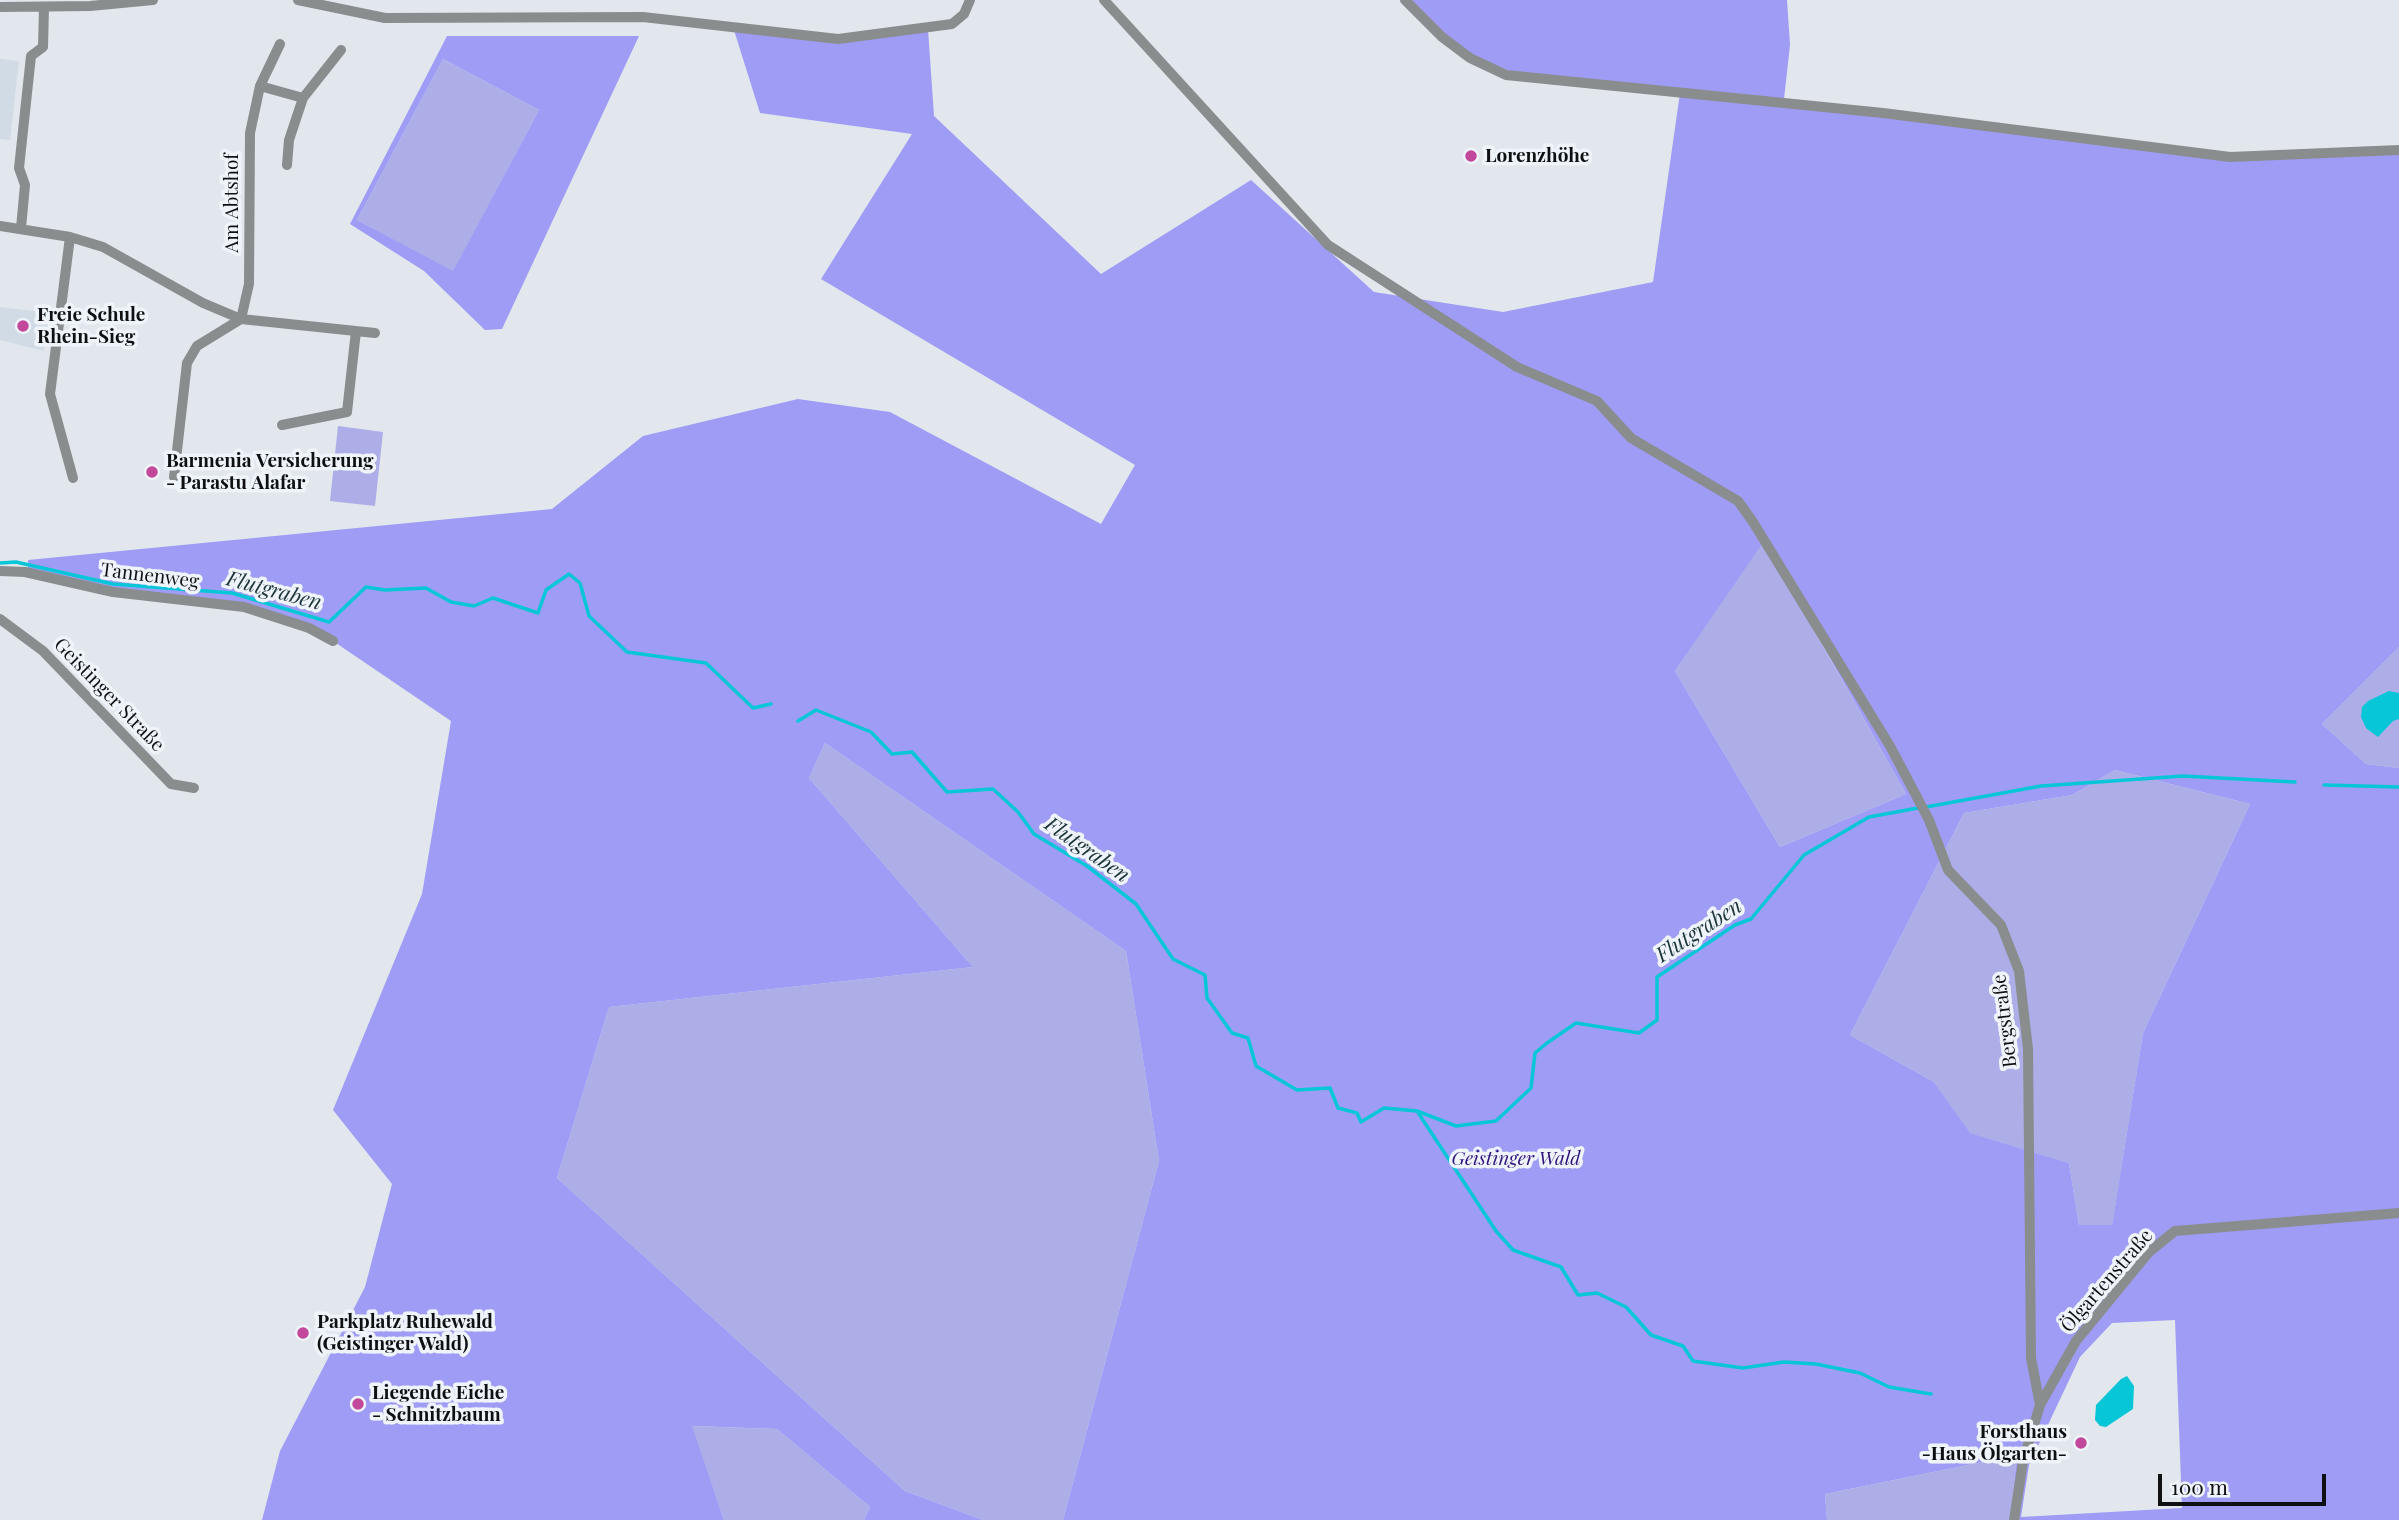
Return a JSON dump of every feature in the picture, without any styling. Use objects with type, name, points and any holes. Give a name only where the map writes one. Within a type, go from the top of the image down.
[{"type":"street","points":[[0,7],[44,8],[153,0]]},
{"type":"street","points":[[298,0],[385,18],[643,17],[838,39],[952,24],[964,14],[970,0]]},
{"type":"street","name":"Bergstraße","points":[[1104,0],[1328,245],[1517,367],[1597,401],[1631,438],[1738,501],[1890,746],[1929,820],[1948,870],[2001,925],[2019,971],[2028,1049],[2031,1358],[2040,1405]]},
{"type":"street","points":[[1405,0],[1442,37],[1470,58],[1506,75],[1883,113],[2230,158],[2399,150]]},
{"type":"street","points":[[21,228],[25,185],[19,168],[31,57],[43,47],[44,8]]},
{"type":"street","name":"Am Abtshof","points":[[241,319],[249,284],[250,133],[260,86],[279,44]]},
{"type":"street","points":[[287,165],[289,141],[303,98],[341,50]]},
{"type":"street","points":[[260,86],[303,98]]},
{"type":"street","points":[[0,226],[69,237],[103,247],[203,303],[241,319],[375,333]]},
{"type":"street","points":[[69,237],[50,394],[73,478]]},
{"type":"street","points":[[174,477],[187,363],[197,346],[241,319]]},
{"type":"street","points":[[282,425],[347,412],[356,331]]},
{"type":"street","points":[[162,457],[176,458]]},
{"type":"street","name":"Tannenweg","points":[[0,571],[25,572],[113,592],[244,607],[309,628],[333,641]]},
{"type":"street","name":"Geistinger Straße","points":[[0,619],[43,651],[171,784],[194,788]]},
{"type":"street","name":"Ölgartenstraße","points":[[2014,1520],[2022,1461],[2040,1405],[2076,1341],[2150,1252],[2175,1231],[2399,1213]]},
{"type":"shaded area","points":[[0,59],[19,61],[10,140],[0,139]]},
{"type":"shaded area","points":[[443,59],[539,110],[453,272],[357,220]]},
{"type":"shaded area","name":"Freie Schule Rhein-Sieg","points":[[0,307],[49,313],[44,351],[0,340]]},
{"type":"shaded area","points":[[338,426],[383,432],[375,506],[330,501]]},
{"type":"shaded area","points":[[1763,540],[1906,794],[1780,847],[1675,671]]},
{"type":"shaded area","points":[[2399,647],[2399,768],[2366,764],[2322,724]]},
{"type":"shaded area","points":[[2389,691],[2399,693],[2399,719],[2393,721],[2378,737],[2366,728],[2361,717],[2362,707],[2368,701]]},
{"type":"shaded area","points":[[825,743],[1126,951],[1159,1161],[1063,1520],[983,1520],[905,1491],[557,1178],[609,1007],[973,967],[809,778]]},
{"type":"shaded area","points":[[2115,770],[2250,804],[2143,1033],[2112,1226],[2079,1225],[2069,1163],[1969,1133],[1934,1082],[1850,1035],[1964,813],[2072,795]]},
{"type":"shaded area","points":[[2127,1376],[2134,1386],[2133,1409],[2106,1427],[2100,1426],[2095,1420],[2096,1405]]},
{"type":"shaded area","points":[[691,1426],[777,1429],[870,1507],[864,1520],[724,1520]]},
{"type":"shaded area","points":[[2017,1455],[2010,1520],[1827,1520],[1825,1494]]},
{"type":"green space","name":"Geistinger Wald","points":[[1405,0],[1787,0],[1790,45],[1784,99],[2230,158],[2399,151],[2399,647],[2322,724],[2366,764],[2399,768],[2399,1520],[2010,1520],[2017,1455],[1825,1494],[1827,1520],[1063,1520],[1159,1161],[1126,951],[825,743],[809,778],[973,967],[609,1007],[557,1178],[905,1491],[983,1520],[864,1520],[870,1507],[777,1429],[692,1426],[724,1520],[262,1520],[280,1451],[365,1287],[392,1184],[333,1110],[422,894],[451,721],[333,641],[244,607],[113,591],[28,572],[28,560],[552,509],[643,436],[798,399],[890,412],[1101,524],[1135,465],[821,279],[912,134],[760,113],[733,27],[838,39],[928,29],[934,116],[1101,274],[1251,180],[1374,292],[1503,312],[1653,282],[1680,93],[1544,81],[1469,59]],"holes":[[[1764,541],[1906,794],[1780,847],[1675,671]],[[2115,770],[2250,804],[2143,1033],[2112,1225],[2079,1225],[2069,1163],[1970,1133],[1934,1082],[1850,1035],[1964,813],[2072,795]],[[2175,1320],[2182,1508],[2021,1517],[2029,1465],[2080,1357],[2112,1323]]]},
{"type":"green space","points":[[447,36],[639,36],[502,329],[485,330],[424,271],[350,224]],"holes":[[[443,59],[539,110],[453,271],[357,220]]]},
{"type":"waterway","name":"Flutgraben","points":[[0,563],[16,562],[113,584],[232,593],[329,622],[366,587],[385,590],[426,588],[451,602],[474,606],[493,598],[538,613],[546,590],[569,574],[580,583],[589,616],[627,652],[706,663],[753,708],[771,704]]},
{"type":"waterway","name":"Flutgraben","points":[[798,721],[816,710],[871,732],[892,754],[912,752],[947,792],[993,789],[1018,812],[1034,834],[1087,866],[1136,904],[1173,959],[1205,975],[1207,998],[1232,1033],[1248,1038],[1256,1066],[1297,1090],[1330,1088],[1338,1108],[1357,1113],[1361,1122],[1384,1108],[1417,1111],[1456,1126],[1496,1121],[1531,1088],[1535,1053],[1547,1043],[1576,1023],[1639,1033],[1657,1020],[1657,977],[1735,925],[1751,919],[1804,855],[1869,817],[1918,808]]},
{"type":"waterway","name":"Flutgraben","points":[[1926,807],[2041,786],[2183,776],[2295,782]]},
{"type":"waterway","name":"Flutgraben","points":[[2324,785],[2399,787]]},
{"type":"waterway","points":[[1417,1111],[1496,1231],[1513,1250],[1561,1267],[1578,1295],[1597,1293],[1626,1307],[1651,1335],[1683,1346],[1693,1361],[1743,1368],[1784,1362],[1816,1364],[1860,1373],[1889,1387],[1931,1394]]},
{"type":"place","name":"Lorenzhöhe","points":[[1471,156]]},
{"type":"place","name":"Freie Schule Rhein-Sieg","points":[[23,326]]},
{"type":"place","name":"Barmenia Versicherung - Parastu Alafar","points":[[152,472]]},
{"type":"place","name":"Parkplatz Ruhewald (Geistinger Wald)","points":[[303,1333]]},
{"type":"place","name":"Liegende Eiche - Schnitzbaum","points":[[358,1404]]},
{"type":"place","name":"Forsthaus -Haus Ölgarten-","points":[[2081,1443]]}]
